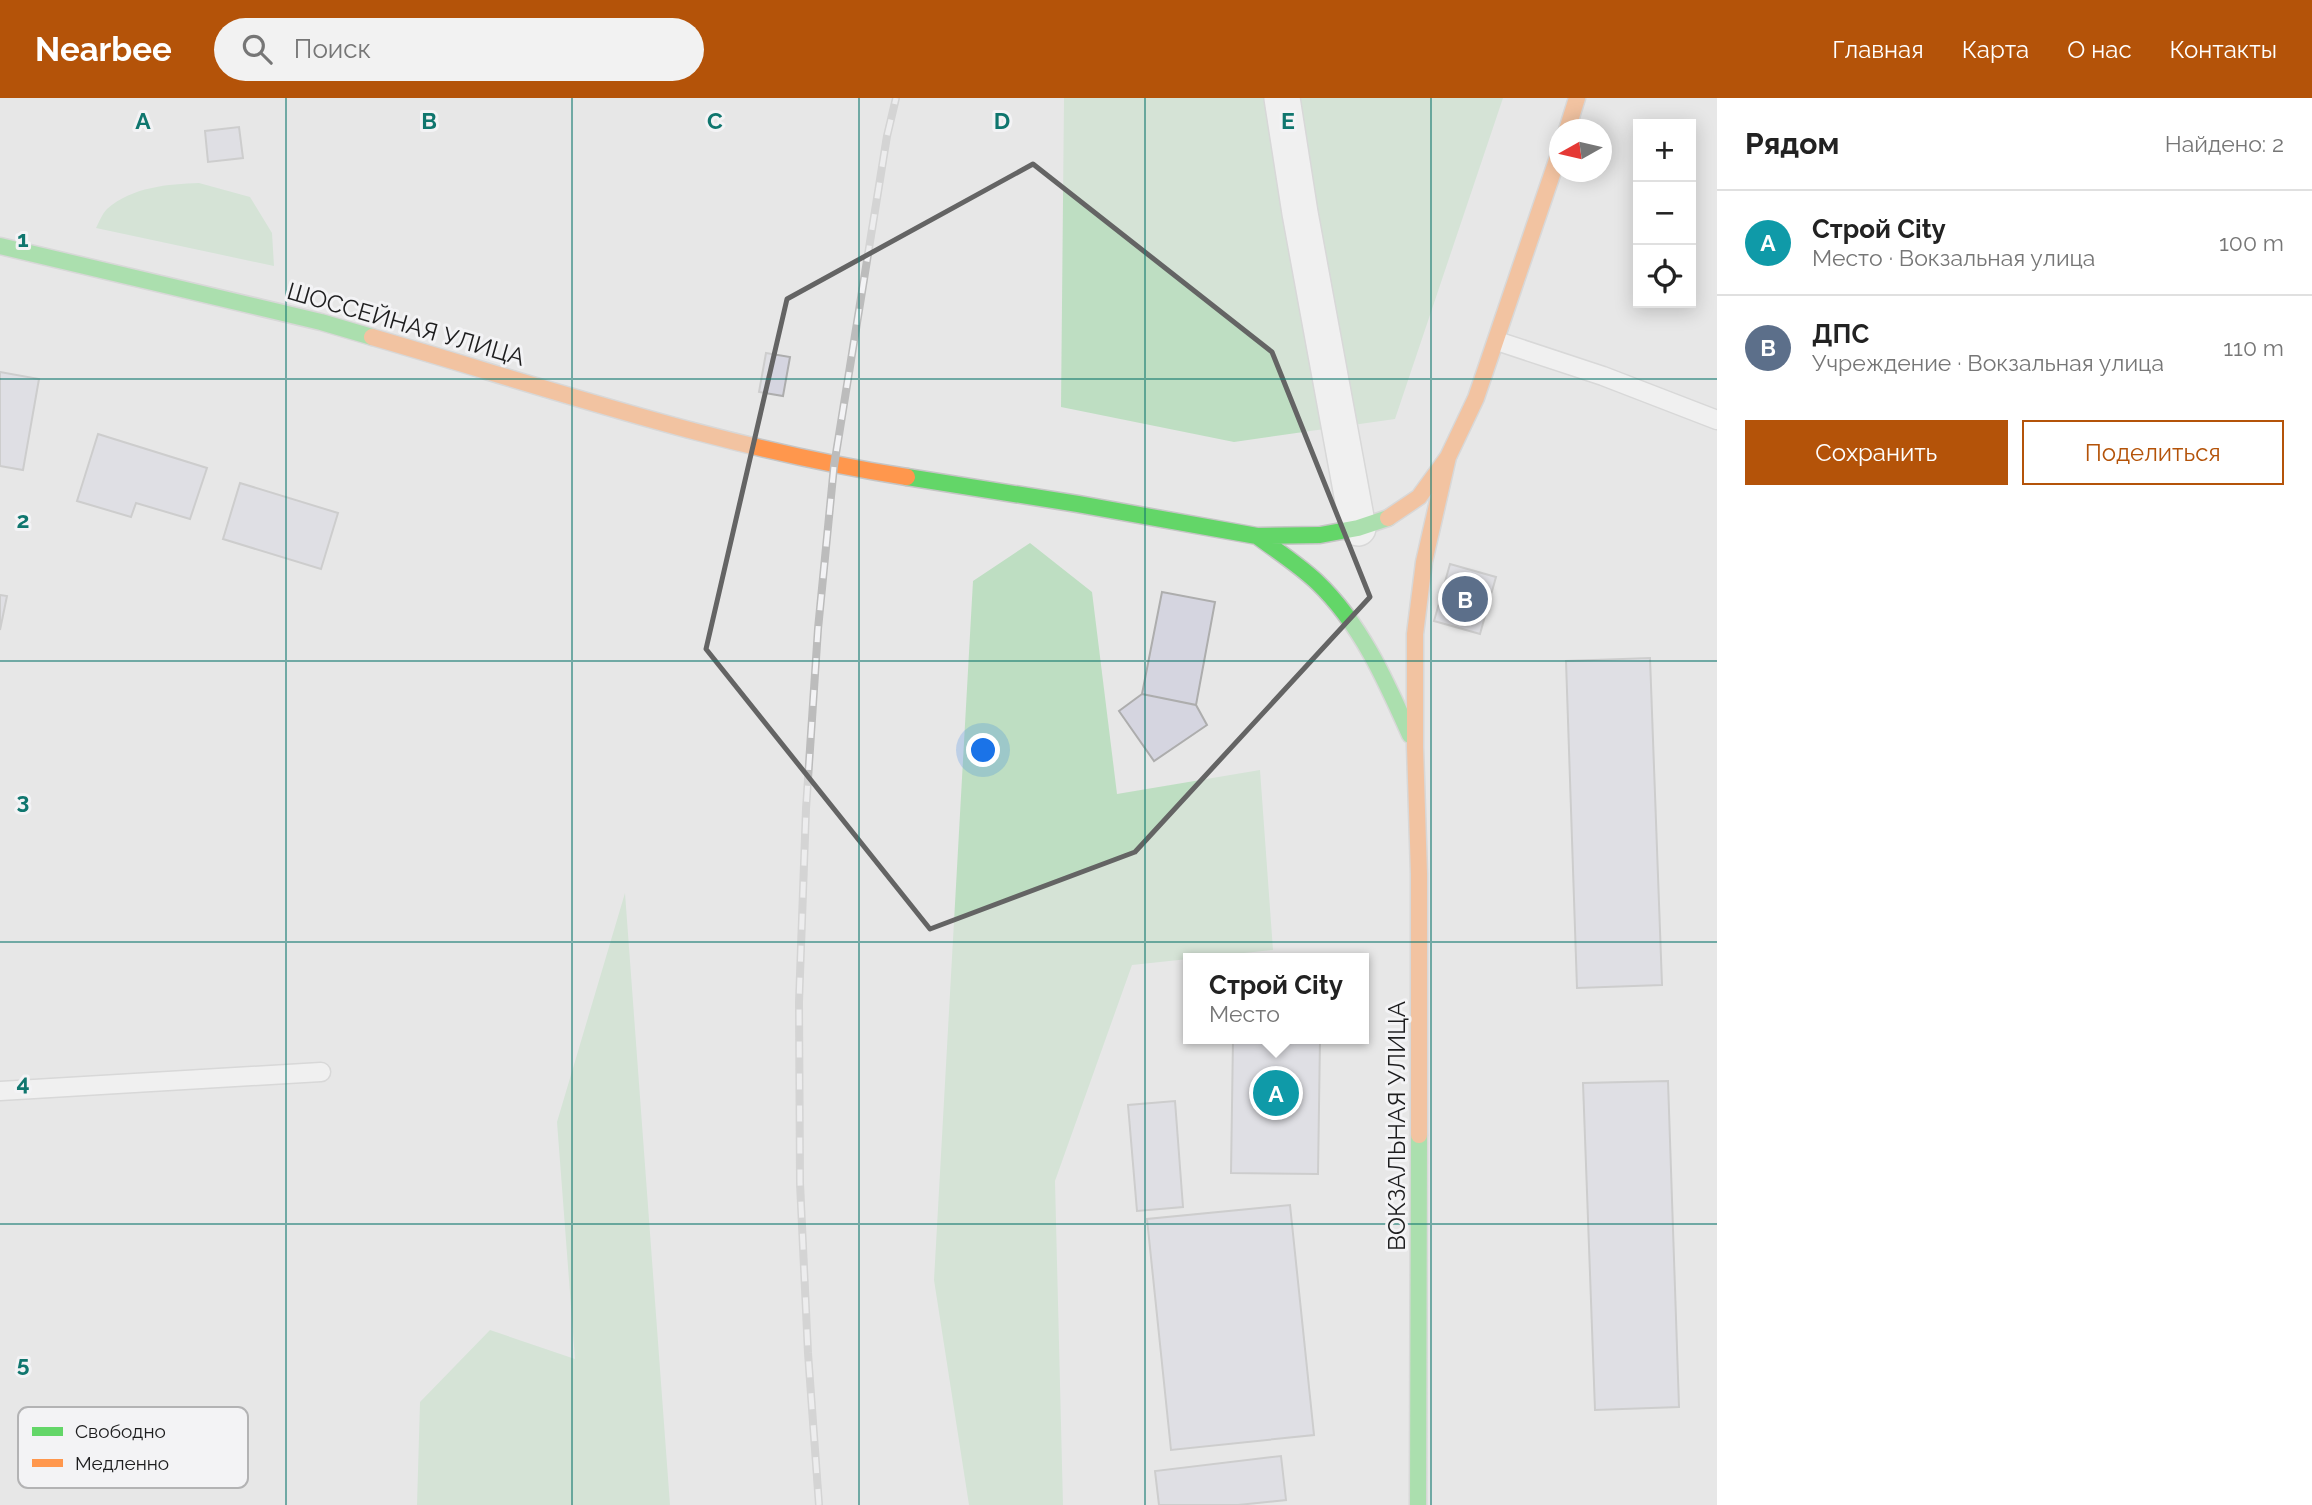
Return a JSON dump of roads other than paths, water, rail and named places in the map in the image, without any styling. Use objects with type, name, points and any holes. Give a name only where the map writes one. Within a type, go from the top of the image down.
[{"type":"main road","points":[[1570,119],[1577,98]]},
{"type":"main road","points":[[1447,457],[1476,398],[1549,182]]},
{"type":"main road","name":"ШОССЕЙНАЯ УЛИЦА","points":[[0,246],[321,322],[705,434],[834,467],[1078,504],[1257,536],[1320,534],[1358,528],[1389,518],[1419,496],[1447,457]]},
{"type":"main road","name":"ВОКЗАЛЬНАЯ УЛИЦА","points":[[1418,1505],[1419,874],[1415,634],[1424,562],[1447,457]]},
{"type":"main road","points":[[1257,536],[1324,589],[1359,633],[1387,684],[1415,747]]},
{"type":"street","points":[[1282,98],[1300,213],[1358,528]]},
{"type":"lane","points":[[1497,341],[1604,376],[1717,420]]},
{"type":"lane","points":[[0,1091],[321,1072]]},
{"type":"railway","points":[[819,1505],[800,1183],[799,1002],[806,809],[818,629],[834,466],[887,136],[896,98]]},
{"type":"place","name":"ДПС","points":[[1465,599]]},
{"type":"place","name":"Строй City","points":[[1276,1093]]}]
